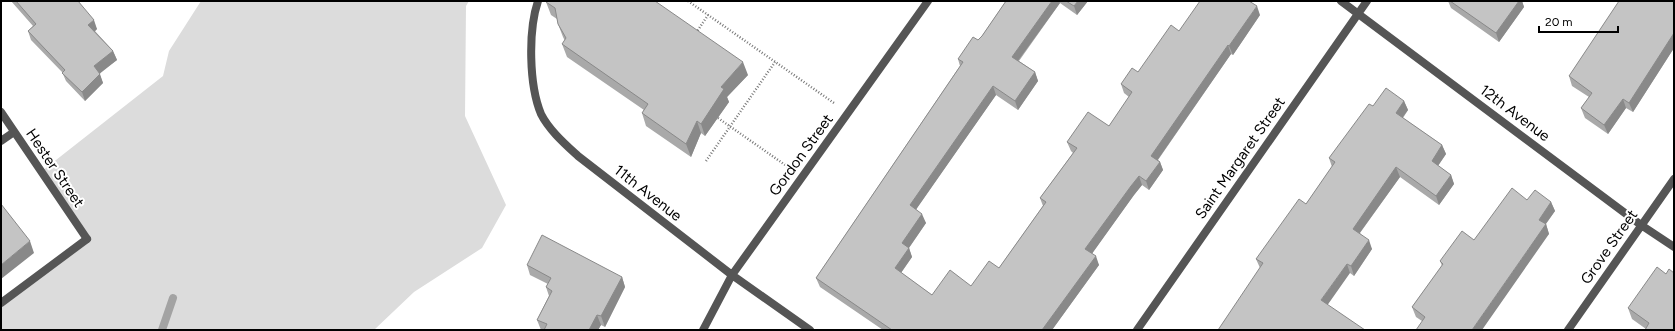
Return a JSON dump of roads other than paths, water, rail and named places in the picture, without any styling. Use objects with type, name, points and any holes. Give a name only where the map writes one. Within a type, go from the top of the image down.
[{"type":"street","name":"11th Avenue","points":[[538,1],[534,12],[532,64],[534,88],[542,114],[557,136],[578,156],[732,275],[810,330]]},
{"type":"street","name":"Gordon Street","points":[[703,330],[732,275],[928,1]]},
{"type":"street","name":"12th Avenue","points":[[1341,1],[1641,226],[1674,247]]},
{"type":"street","name":"Saint Margaret Street","points":[[1137,330],[1367,1]]},
{"type":"street","name":"Hester Street","points":[[1,112],[86,239],[1,303]]},
{"type":"street","points":[[1,141],[14,132]]},
{"type":"street","name":"Grove Street","points":[[1568,330],[1674,179]]},
{"type":"waterway","points":[[162,330],[173,298]]}]
